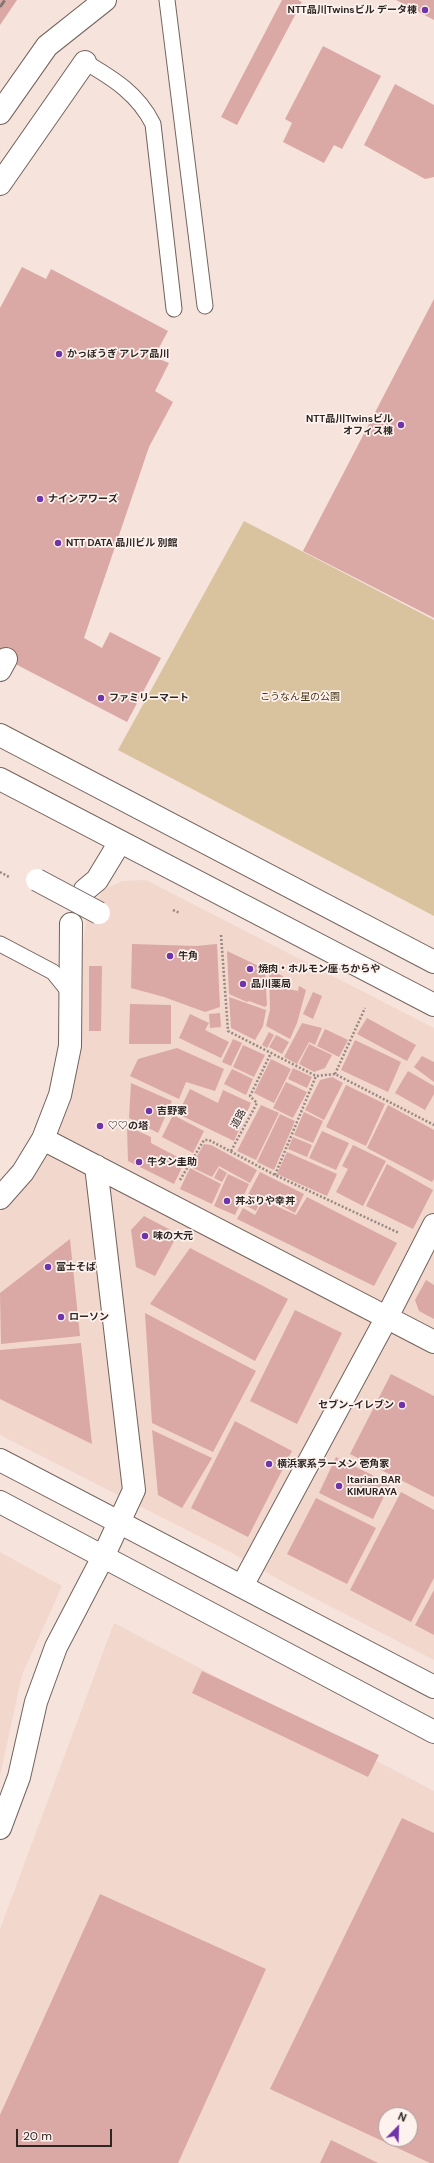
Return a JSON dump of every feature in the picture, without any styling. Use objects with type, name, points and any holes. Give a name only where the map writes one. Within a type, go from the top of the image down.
[{"type":"street","points":[[0,113],[47,46],[105,0]]},
{"type":"street","points":[[0,184],[85,62]]},
{"type":"street","points":[[0,735],[434,962]]},
{"type":"street","points":[[0,779],[434,1005]]},
{"type":"street","points":[[85,890],[97,880],[120,842]]},
{"type":"street","points":[[37,880],[99,913]]},
{"type":"street","points":[[0,1198],[23,1172],[43,1139],[57,1104],[70,1046],[71,924]]},
{"type":"street","points":[[43,1139],[434,1342]]},
{"type":"street","points":[[0,1828],[19,1778],[36,1702],[56,1647],[103,1557],[134,1490],[96,1166]]},
{"type":"street","points":[[242,1586],[387,1317],[434,1225]]},
{"type":"street","points":[[0,1460],[434,1687]]},
{"type":"street","points":[[0,1502],[434,1732]]},
{"type":"lane","points":[[168,0],[205,306]]},
{"type":"lane","points":[[85,62],[117,81],[133,94],[147,111],[154,124],[174,309]]},
{"type":"lane","points":[[0,944],[53,972],[70,993]]},
{"type":"path","points":[[173,910],[180,913]]},
{"type":"path","points":[[222,935],[228,1031],[316,1076],[335,1074],[434,1124]]},
{"type":"path","points":[[335,1074],[365,1008]]},
{"type":"path","name":"道路","points":[[231,1151],[256,1103],[250,1096],[270,1053]]},
{"type":"path","points":[[275,1175],[316,1076]]},
{"type":"path","points":[[167,1203],[204,1140],[209,1140],[275,1175],[424,1244]]},
{"type":"shaded area","points":[[146,880],[434,1028],[434,1660],[287,1584],[230,1552],[0,1435],[0,1212],[33,1176],[65,1113],[81,1043],[83,945],[86,920],[103,890],[122,881]]},
{"type":"shaded area","points":[[0,1552],[62,1586],[22,1675],[0,1776]]},
{"type":"shaded area","points":[[114,1623],[434,1791],[434,2163],[0,2163],[0,1929]]},
{"type":"green space","name":"こうなん星の公園","points":[[244,521],[434,620],[434,916],[118,750]]},
{"type":"building","points":[[0,0],[17,0],[0,25]]},
{"type":"building","points":[[282,0],[298,0],[302,2],[237,125],[221,117]]},
{"type":"building","name":"NTT品川Twinsビル データ棟","points":[[396,0],[434,0],[434,20]]},
{"type":"building","points":[[323,46],[381,76],[342,149],[334,145],[324,163],[283,142],[292,123],[285,119]]},
{"type":"building","points":[[395,84],[434,105],[434,177],[425,179],[364,145]]},
{"type":"building","name":"NTT DATA 品川ビル 別館","points":[[22,267],[46,279],[51,269],[168,331],[154,357],[169,363],[155,391],[173,402],[149,447],[84,638],[102,648],[110,632],[161,658],[127,722],[0,656],[0,308]]},
{"type":"building","name":"NTT品川Twinsビル オフィス棟","points":[[434,299],[434,618],[303,551]]},
{"type":"building","points":[[132,944],[196,946],[217,944],[220,1007],[205,1012],[164,997],[131,988]]},
{"type":"building","points":[[227,951],[265,969],[267,1005],[265,1007],[249,1001],[247,1002],[229,994]]},
{"type":"building","points":[[89,966],[102,966],[101,1031],[89,1031]]},
{"type":"building","points":[[269,970],[283,976],[284,988],[298,991],[299,986],[306,990],[297,1023],[290,1039],[266,1026],[270,1010]]},
{"type":"building","points":[[313,992],[322,996],[313,1019],[303,1014]]},
{"type":"building","points":[[229,997],[266,1010],[263,1026],[255,1040],[231,1028]]},
{"type":"building","points":[[130,1004],[171,1005],[171,1044],[129,1044]]},
{"type":"building","points":[[220,1013],[221,1027],[210,1028],[209,1014]]},
{"type":"building","points":[[190,1014],[209,1023],[205,1030],[229,1042],[221,1058],[179,1038]]},
{"type":"building","points":[[367,1018],[416,1045],[407,1061],[357,1034]]},
{"type":"building","points":[[302,1023],[322,1028],[315,1045],[309,1042],[297,1064],[284,1057]]},
{"type":"building","points":[[325,1029],[348,1040],[339,1057],[317,1046]]},
{"type":"building","points":[[269,1032],[274,1035],[267,1048],[262,1045]]},
{"type":"building","points":[[276,1035],[289,1042],[282,1054],[269,1047]]},
{"type":"building","points":[[233,1039],[242,1043],[231,1066],[222,1062]]},
{"type":"building","points":[[355,1040],[401,1062],[388,1092],[341,1070]]},
{"type":"building","points":[[309,1044],[332,1055],[325,1068],[314,1072],[299,1064]]},
{"type":"building","points":[[243,1045],[265,1055],[254,1077],[233,1067]]},
{"type":"building","points":[[177,1048],[224,1069],[215,1091],[186,1082],[179,1099],[130,1076],[138,1059]]},
{"type":"building","points":[[422,1056],[434,1062],[434,1082],[414,1067]]},
{"type":"building","points":[[271,1059],[291,1069],[274,1103],[254,1093]]},
{"type":"building","points":[[293,1068],[312,1077],[307,1088],[288,1079]]},
{"type":"building","points":[[232,1069],[253,1079],[246,1095],[224,1084]]},
{"type":"building","points":[[408,1071],[434,1086],[434,1094],[425,1110],[395,1093]]},
{"type":"building","points":[[332,1077],[343,1083],[324,1120],[305,1110],[320,1080]]},
{"type":"building","points":[[286,1082],[307,1092],[293,1118],[273,1108]]},
{"type":"building","points":[[131,1083],[172,1101],[158,1133],[129,1118]]},
{"type":"building","points":[[346,1085],[385,1104],[366,1146],[326,1127]]},
{"type":"building","points":[[190,1089],[218,1103],[223,1090],[251,1103],[234,1141],[178,1114]]},
{"type":"building","points":[[261,1105],[279,1113],[256,1160],[237,1151]]},
{"type":"building","points":[[388,1105],[434,1130],[434,1179],[432,1182],[367,1148]]},
{"type":"building","points":[[304,1112],[323,1121],[313,1143],[294,1135]]},
{"type":"building","points":[[280,1114],[295,1121],[274,1170],[257,1162]]},
{"type":"building","points":[[173,1115],[204,1131],[193,1153],[162,1137]]},
{"type":"building","points":[[127,1126],[151,1137],[151,1143],[185,1161],[174,1184],[128,1161]]},
{"type":"building","points":[[322,1131],[349,1143],[336,1170],[309,1158]]},
{"type":"building","points":[[293,1137],[312,1145],[307,1157],[288,1149]]},
{"type":"building","points":[[204,1144],[211,1145],[257,1170],[250,1183],[219,1166],[212,1177],[191,1167]]},
{"type":"building","points":[[353,1145],[386,1161],[363,1206],[336,1192],[348,1169],[342,1166]]},
{"type":"building","points":[[287,1152],[337,1174],[327,1196],[277,1174]]},
{"type":"building","points":[[387,1164],[433,1190],[413,1229],[366,1206]]},
{"type":"building","points":[[190,1168],[221,1184],[212,1204],[180,1189]]},
{"type":"building","points":[[219,1168],[227,1173],[222,1182],[214,1178]]},
{"type":"building","points":[[260,1172],[304,1194],[295,1213],[263,1196],[256,1211],[243,1204]]},
{"type":"building","points":[[228,1174],[249,1184],[235,1215],[214,1206]]},
{"type":"building","points":[[307,1197],[397,1243],[374,1286],[237,1219],[243,1208],[255,1215],[263,1200],[296,1215]]},
{"type":"building","points":[[144,1216],[178,1234],[155,1276],[136,1267],[131,1230]]},
{"type":"building","points":[[70,1239],[80,1336],[1,1344],[0,1293]]},
{"type":"building","points":[[190,1248],[288,1299],[255,1361],[150,1304]]},
{"type":"building","points":[[426,1280],[434,1285],[434,1319],[419,1311],[415,1300]]},
{"type":"building","points":[[295,1310],[342,1333],[297,1424],[250,1401]]},
{"type":"building","points":[[145,1313],[256,1371],[213,1452],[152,1423]]},
{"type":"building","points":[[81,1343],[92,1444],[0,1399],[0,1350]]},
{"type":"building","points":[[391,1374],[434,1396],[434,1497],[350,1454]]},
{"type":"building","points":[[235,1421],[292,1451],[248,1537],[191,1508]]},
{"type":"building","points":[[152,1430],[212,1458],[182,1508],[158,1495]]},
{"type":"building","points":[[336,1457],[390,1484],[373,1519],[319,1493]]},
{"type":"building","points":[[401,1492],[434,1510],[434,1578],[411,1622],[350,1590]]},
{"type":"building","points":[[316,1498],[376,1528],[347,1584],[287,1554]]},
{"type":"building","points":[[434,1590],[434,1635],[415,1625]]},
{"type":"building","points":[[202,1671],[379,1755],[368,1777],[192,1693]]},
{"type":"building","points":[[402,1818],[434,1833],[434,2163],[430,2163],[395,2147],[418,2147],[418,2107],[378,2107],[378,2139],[270,2089]]},
{"type":"building","points":[[100,1894],[266,1969],[178,2163],[0,2163],[0,2115]]},
{"type":"building","points":[[331,2140],[378,2163],[320,2163]]},
{"type":"railway","points":[[0,7],[5,0]]},
{"type":"place","name":"NTT品川Twinsビル データ棟","points":[[425,10]]},
{"type":"place","name":"かっぽうぎ アレア品川","points":[[59,354]]},
{"type":"place","name":"NTT品川Twinsビル オフィス棟","points":[[401,425]]},
{"type":"place","name":"ナインアワーズ","points":[[40,499]]},
{"type":"place","name":"NTT DATA 品川ビル 別館","points":[[58,543]]},
{"type":"place","name":"ファミリーマート","points":[[101,698]]},
{"type":"place","name":"牛角","points":[[170,956]]},
{"type":"place","name":"焼肉・ホルモン座 ちからや","points":[[250,969]]},
{"type":"place","name":"品川薬局","points":[[243,984]]},
{"type":"place","name":"吉野家","points":[[149,1111]]},
{"type":"place","name":"♡♡の塔","points":[[100,1126]]},
{"type":"place","name":"牛タン圭助","points":[[139,1162]]},
{"type":"place","name":"丼ぶりや幸丼","points":[[227,1201]]},
{"type":"place","name":"味の大元","points":[[145,1236]]},
{"type":"place","name":"富士そば","points":[[48,1267]]},
{"type":"place","name":"ローソン","points":[[61,1317]]},
{"type":"place","name":"セブン-イレブン","points":[[402,1405]]},
{"type":"place","name":"横浜家系ラーメン 壱角家","points":[[269,1464]]},
{"type":"place","name":"Itarian BAR KIMURAYA","points":[[339,1486]]}]
